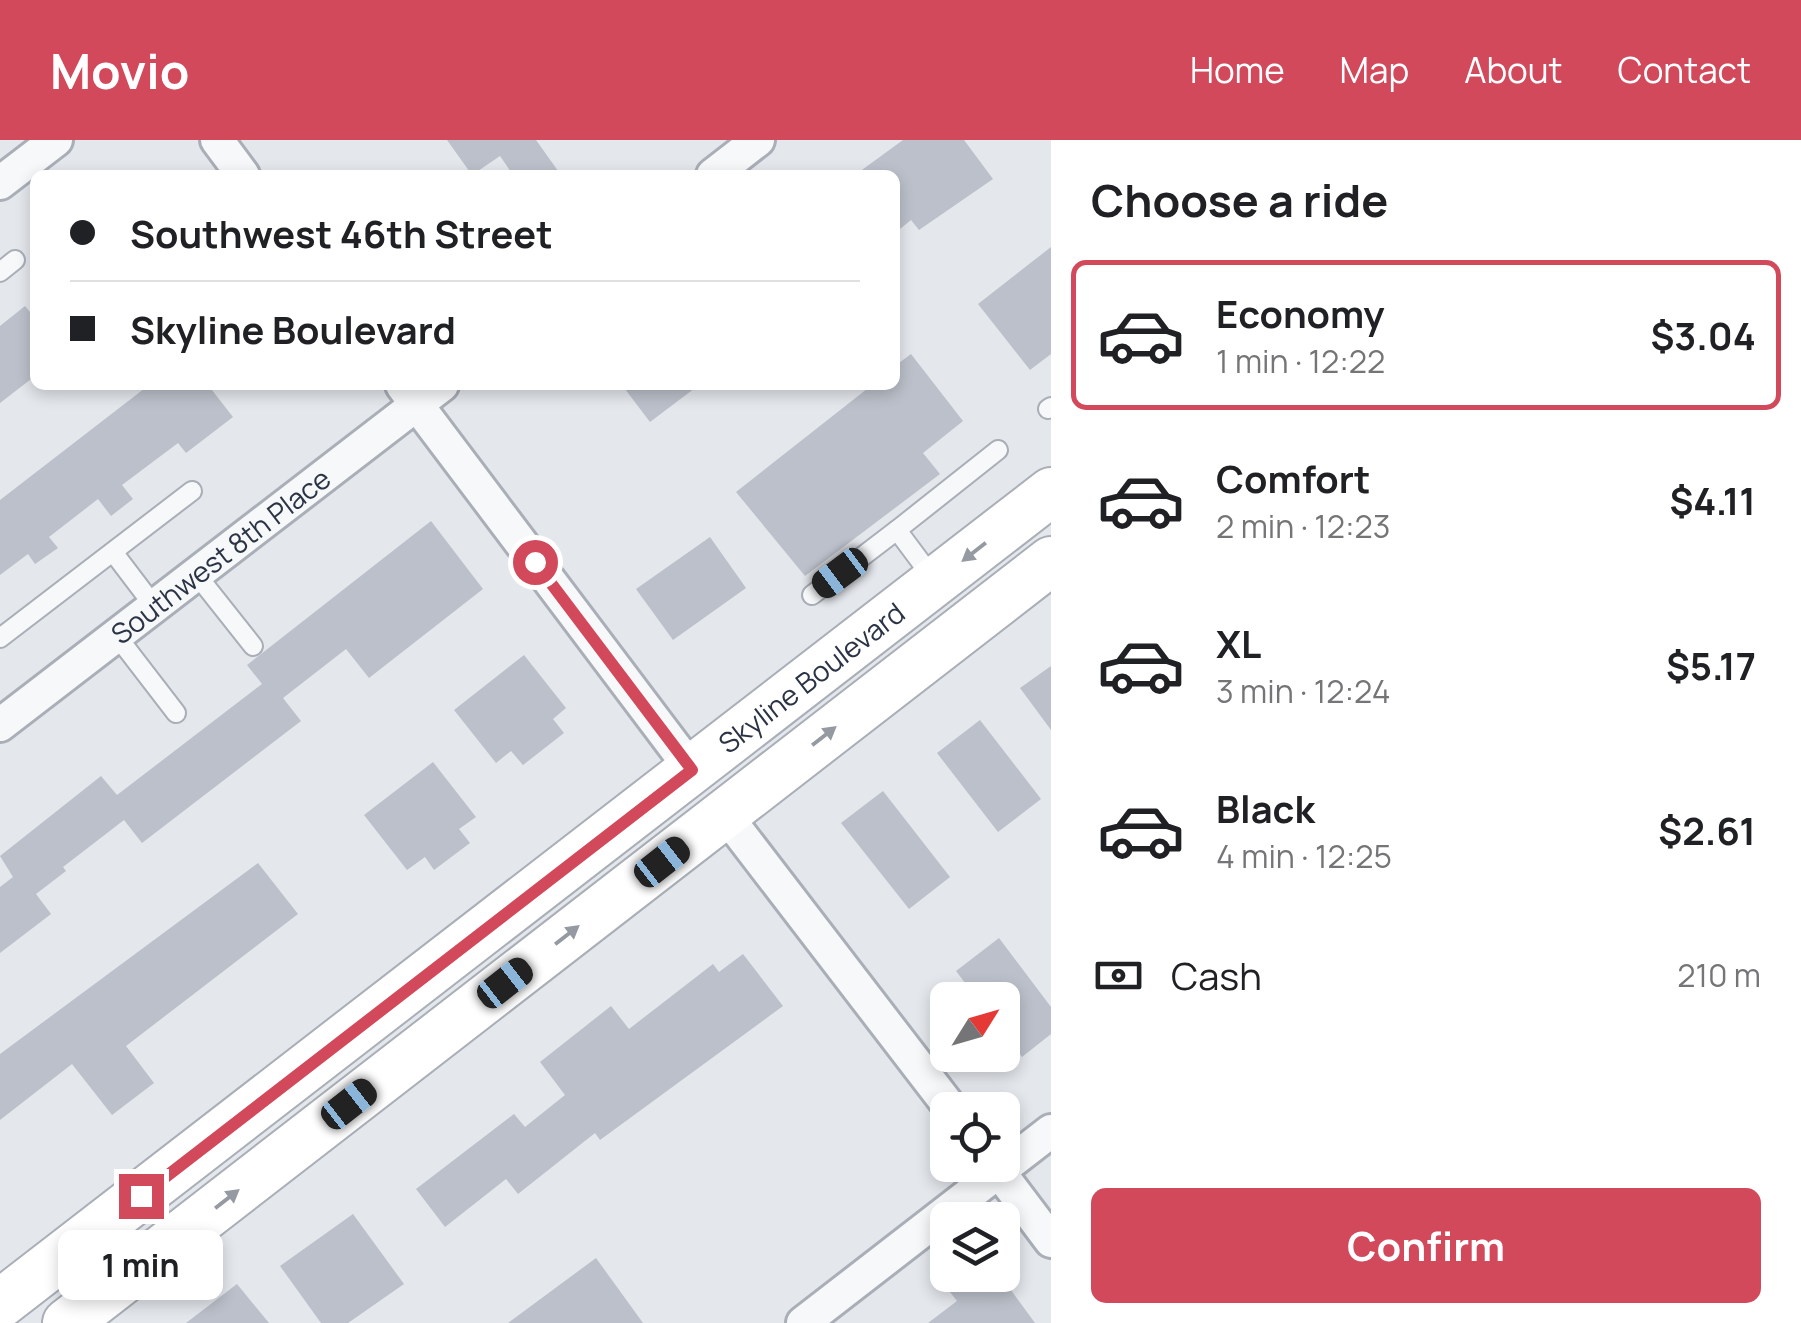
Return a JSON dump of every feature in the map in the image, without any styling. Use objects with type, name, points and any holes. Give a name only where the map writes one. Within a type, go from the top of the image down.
[{"type":"street","points":[[0,183],[56,140]]},
{"type":"street","points":[[216,140],[239,170]]},
{"type":"street","points":[[719,170],[758,140]]},
{"type":"street","points":[[420,392],[692,770],[938,1092]]},
{"type":"street","name":"Southwest 8th Place","points":[[0,725],[196,574],[420,392]]},
{"type":"street","name":"Skyline Boulevard","points":[[0,1304],[1051,492]]},
{"type":"street","name":"Skyline Boulevard","points":[[67,1323],[1051,561]]},
{"type":"street","points":[[1020,1152],[1051,1131]]},
{"type":"street","points":[[803,1323],[979,1182]]},
{"type":"street","points":[[1008,1182],[1051,1240]]},
{"type":"lane","points":[[812,594],[998,450]]},
{"type":"lane","points":[[0,638],[192,492]]},
{"type":"lane","points":[[897,530],[935,582]]},
{"type":"lane","points":[[113,552],[154,606]]},
{"type":"lane","points":[[196,574],[253,646]]},
{"type":"lane","points":[[116,636],[176,713]]},
{"type":"building","points":[[447,140],[536,140],[557,170],[510,170],[500,156],[479,170],[468,170]]},
{"type":"building","points":[[903,140],[964,140],[993,179],[919,230],[911,220],[900,229],[900,170],[862,170]]},
{"type":"building","points":[[1051,247],[1051,354],[1030,370],[978,304]]},
{"type":"building","points":[[25,306],[30,312],[30,380],[0,403],[0,326]]},
{"type":"building","points":[[911,354],[963,421],[923,453],[940,474],[805,576],[736,492],[866,390],[900,390],[900,362]]},
{"type":"building","points":[[143,390],[212,390],[233,417],[186,453],[178,443],[122,485],[133,499],[111,516],[98,499],[49,537],[58,548],[35,564],[28,554],[0,575],[0,500]]},
{"type":"building","points":[[626,390],[692,390],[650,422]]},
{"type":"building","points":[[431,521],[483,589],[369,678],[346,649],[283,698],[301,721],[142,843],[124,820],[63,867],[66,871],[36,894],[51,914],[0,953],[0,887],[13,877],[0,856],[101,776],[117,795],[262,684],[247,665]]},
{"type":"building","points":[[710,537],[746,588],[673,640],[636,589]]},
{"type":"building","points":[[524,655],[566,708],[553,719],[564,733],[523,765],[511,751],[496,763],[454,710]]},
{"type":"building","points":[[1051,666],[1051,730],[1020,688]]},
{"type":"building","points":[[980,720],[1041,799],[998,832],[937,753]]},
{"type":"building","points":[[433,762],[476,817],[459,829],[470,843],[434,870],[425,857],[407,870],[364,815]]},
{"type":"building","points":[[883,791],[950,877],[909,909],[841,823]]},
{"type":"building","points":[[258,863],[298,914],[126,1046],[154,1083],[112,1115],[72,1064],[0,1120],[0,1054]]},
{"type":"building","points":[[999,938],[1051,1007],[1051,1034],[1022,1057],[1020,982],[964,982],[956,971]]},
{"type":"building","points":[[743,954],[783,1006],[600,1140],[595,1133],[518,1194],[506,1179],[445,1227],[416,1189],[514,1114],[525,1127],[565,1095],[540,1062],[611,1006],[629,1029],[713,964],[719,972]]},
{"type":"building","points":[[353,1214],[404,1284],[348,1323],[321,1323],[280,1266]]},
{"type":"building","points":[[596,1258],[643,1323],[508,1323]]},
{"type":"building","points":[[237,1284],[269,1323],[186,1323]]},
{"type":"building","points":[[950,1292],[1012,1292],[1035,1323],[928,1323],[957,1301]]},
{"type":"route","points":[[141,1196],[692,770],[535,562]]}]
